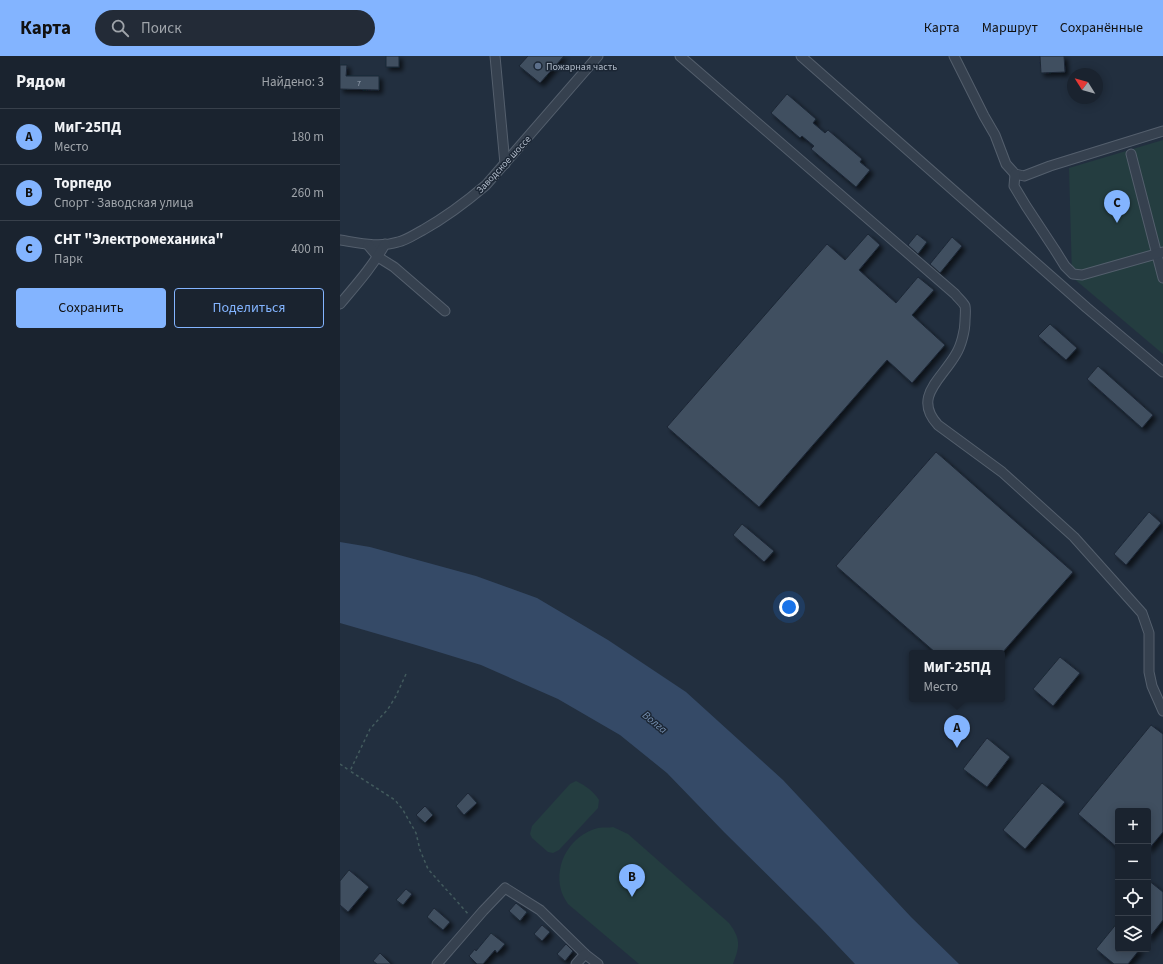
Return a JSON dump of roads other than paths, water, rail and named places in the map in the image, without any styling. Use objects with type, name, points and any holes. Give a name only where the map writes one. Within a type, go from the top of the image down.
[{"type":"street","points":[[495,56],[505,164]]},
{"type":"street","name":"Заводское шоссе","points":[[340,240],[368,245],[398,242],[409,238],[440,220],[465,203],[486,185],[505,164],[598,56]]},
{"type":"street","points":[[680,56],[955,294],[965,307],[965,328],[957,353],[928,396],[927,404],[931,417],[938,426],[1002,472],[1074,537],[1142,612],[1149,633],[1148,672],[1152,686],[1163,711]]},
{"type":"street","points":[[801,56],[1087,308],[1163,372]]},
{"type":"street","points":[[954,56],[995,135],[1006,164],[1015,174],[1024,176],[1050,166],[1163,131]]},
{"type":"street","points":[[1131,154],[1160,253],[1163,278]]},
{"type":"street","points":[[1015,174],[1014,186],[1026,206],[1065,266],[1076,275],[1082,275],[1160,253]]},
{"type":"street","points":[[340,304],[378,257],[385,244]]},
{"type":"street","points":[[368,245],[378,257],[394,267],[445,311]]},
{"type":"street","points":[[438,964],[505,888],[540,910],[585,954],[598,964]]},
{"type":"street","points":[[576,964],[585,954]]},
{"type":"water","name":"Волга","points":[[340,542],[370,547],[476,576],[537,598],[608,640],[686,692],[783,780],[911,917],[959,964],[855,964],[667,773],[620,735],[558,699],[481,665],[340,623]]},
{"type":"place","name":"Пожарная часть","points":[[538,66]]},
{"type":"place","name":"СНТ \"Электромеханика\"","points":[[1117,223]]},
{"type":"place","name":"МиГ-25ПД","points":[[957,748]]},
{"type":"place","name":"Торпедо","points":[[632,897]]}]
